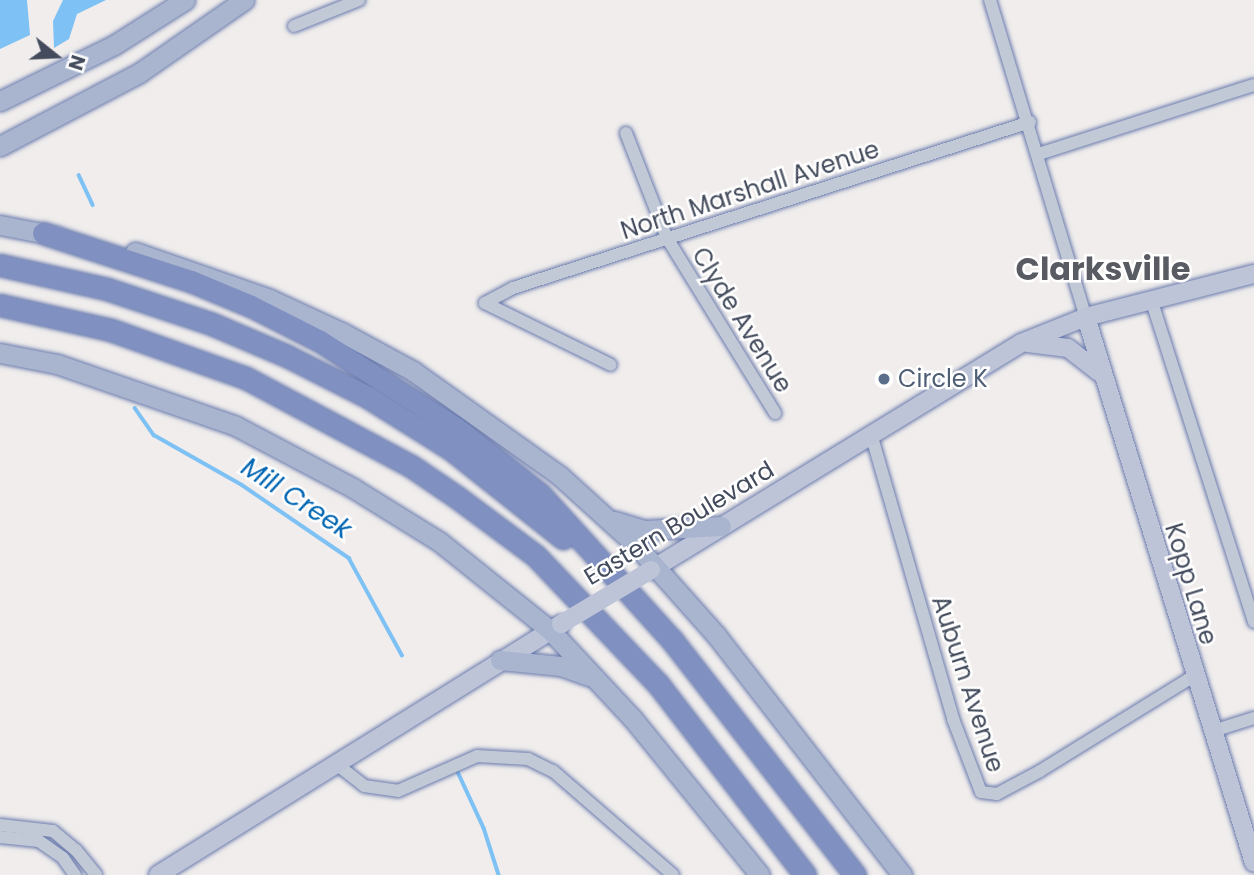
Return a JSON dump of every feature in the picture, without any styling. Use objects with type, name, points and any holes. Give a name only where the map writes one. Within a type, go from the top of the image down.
[{"type":"highway","points":[[43,233],[191,281],[251,306],[395,386],[540,495],[672,640],[855,875]]},
{"type":"highway","points":[[0,265],[107,289],[212,324],[368,397],[451,449],[530,508],[672,640]]},
{"type":"highway","points":[[0,306],[111,330],[246,378],[411,466],[458,498],[536,556],[658,684],[805,875]]},
{"type":"main road","points":[[0,101],[114,45],[185,0]]},
{"type":"main road","points":[[0,146],[139,73],[244,0]]},
{"type":"main road","points":[[0,225],[127,250],[195,271],[343,333],[413,371],[496,426],[605,517],[716,635],[902,875]]},
{"type":"main road","name":"Eastern Boulevard","points":[[158,875],[500,660],[1021,343],[1086,317],[1254,274]]},
{"type":"main road","name":"Kopp Lane","points":[[1086,317],[1101,374],[1254,863]]},
{"type":"main road","points":[[1021,343],[1068,348],[1101,374]]},
{"type":"main road","points":[[0,353],[57,364],[138,389],[248,432],[353,488],[440,541],[556,627],[596,679],[760,875]]},
{"type":"main road","points":[[605,517],[644,530],[721,527]]},
{"type":"main road","points":[[500,660],[561,666],[596,679]]},
{"type":"street","points":[[294,26],[359,0]]},
{"type":"street","points":[[990,0],[1030,122],[1086,317]]},
{"type":"street","points":[[1039,154],[1254,85]]},
{"type":"street","name":"North Marshall Avenue","points":[[611,365],[485,303],[513,288],[1030,122]]},
{"type":"street","name":"Clyde Avenue","points":[[626,133],[667,238],[775,413]]},
{"type":"street","points":[[1151,299],[1254,622]]},
{"type":"street","name":"Auburn Avenue","points":[[872,434],[953,719],[981,792],[996,794],[1041,771],[1195,676]]},
{"type":"street","points":[[1213,731],[1254,718]]},
{"type":"street","points":[[335,763],[364,786],[398,791],[477,756],[528,760],[552,771],[673,875]]},
{"type":"street","points":[[0,825],[53,831],[76,850],[96,875]]},
{"type":"street","points":[[0,837],[39,841],[63,858],[75,875]]},
{"type":"water","points":[[0,0],[27,0],[30,35],[0,49]]},
{"type":"water","points":[[63,0],[106,0],[77,14],[69,39],[54,48],[53,21]]},
{"type":"waterway","name":"Mill Creek","points":[[79,175],[93,205]]},
{"type":"waterway","name":"Mill Creek","points":[[135,408],[154,435],[242,485],[349,558],[402,655]]},
{"type":"waterway","name":"Mill Creek","points":[[458,772],[484,828],[499,875]]},
{"type":"place","name":"Circle K","points":[[884,379]]},
{"type":"district","name":"Clarksville","points":[[1103,269]]}]
